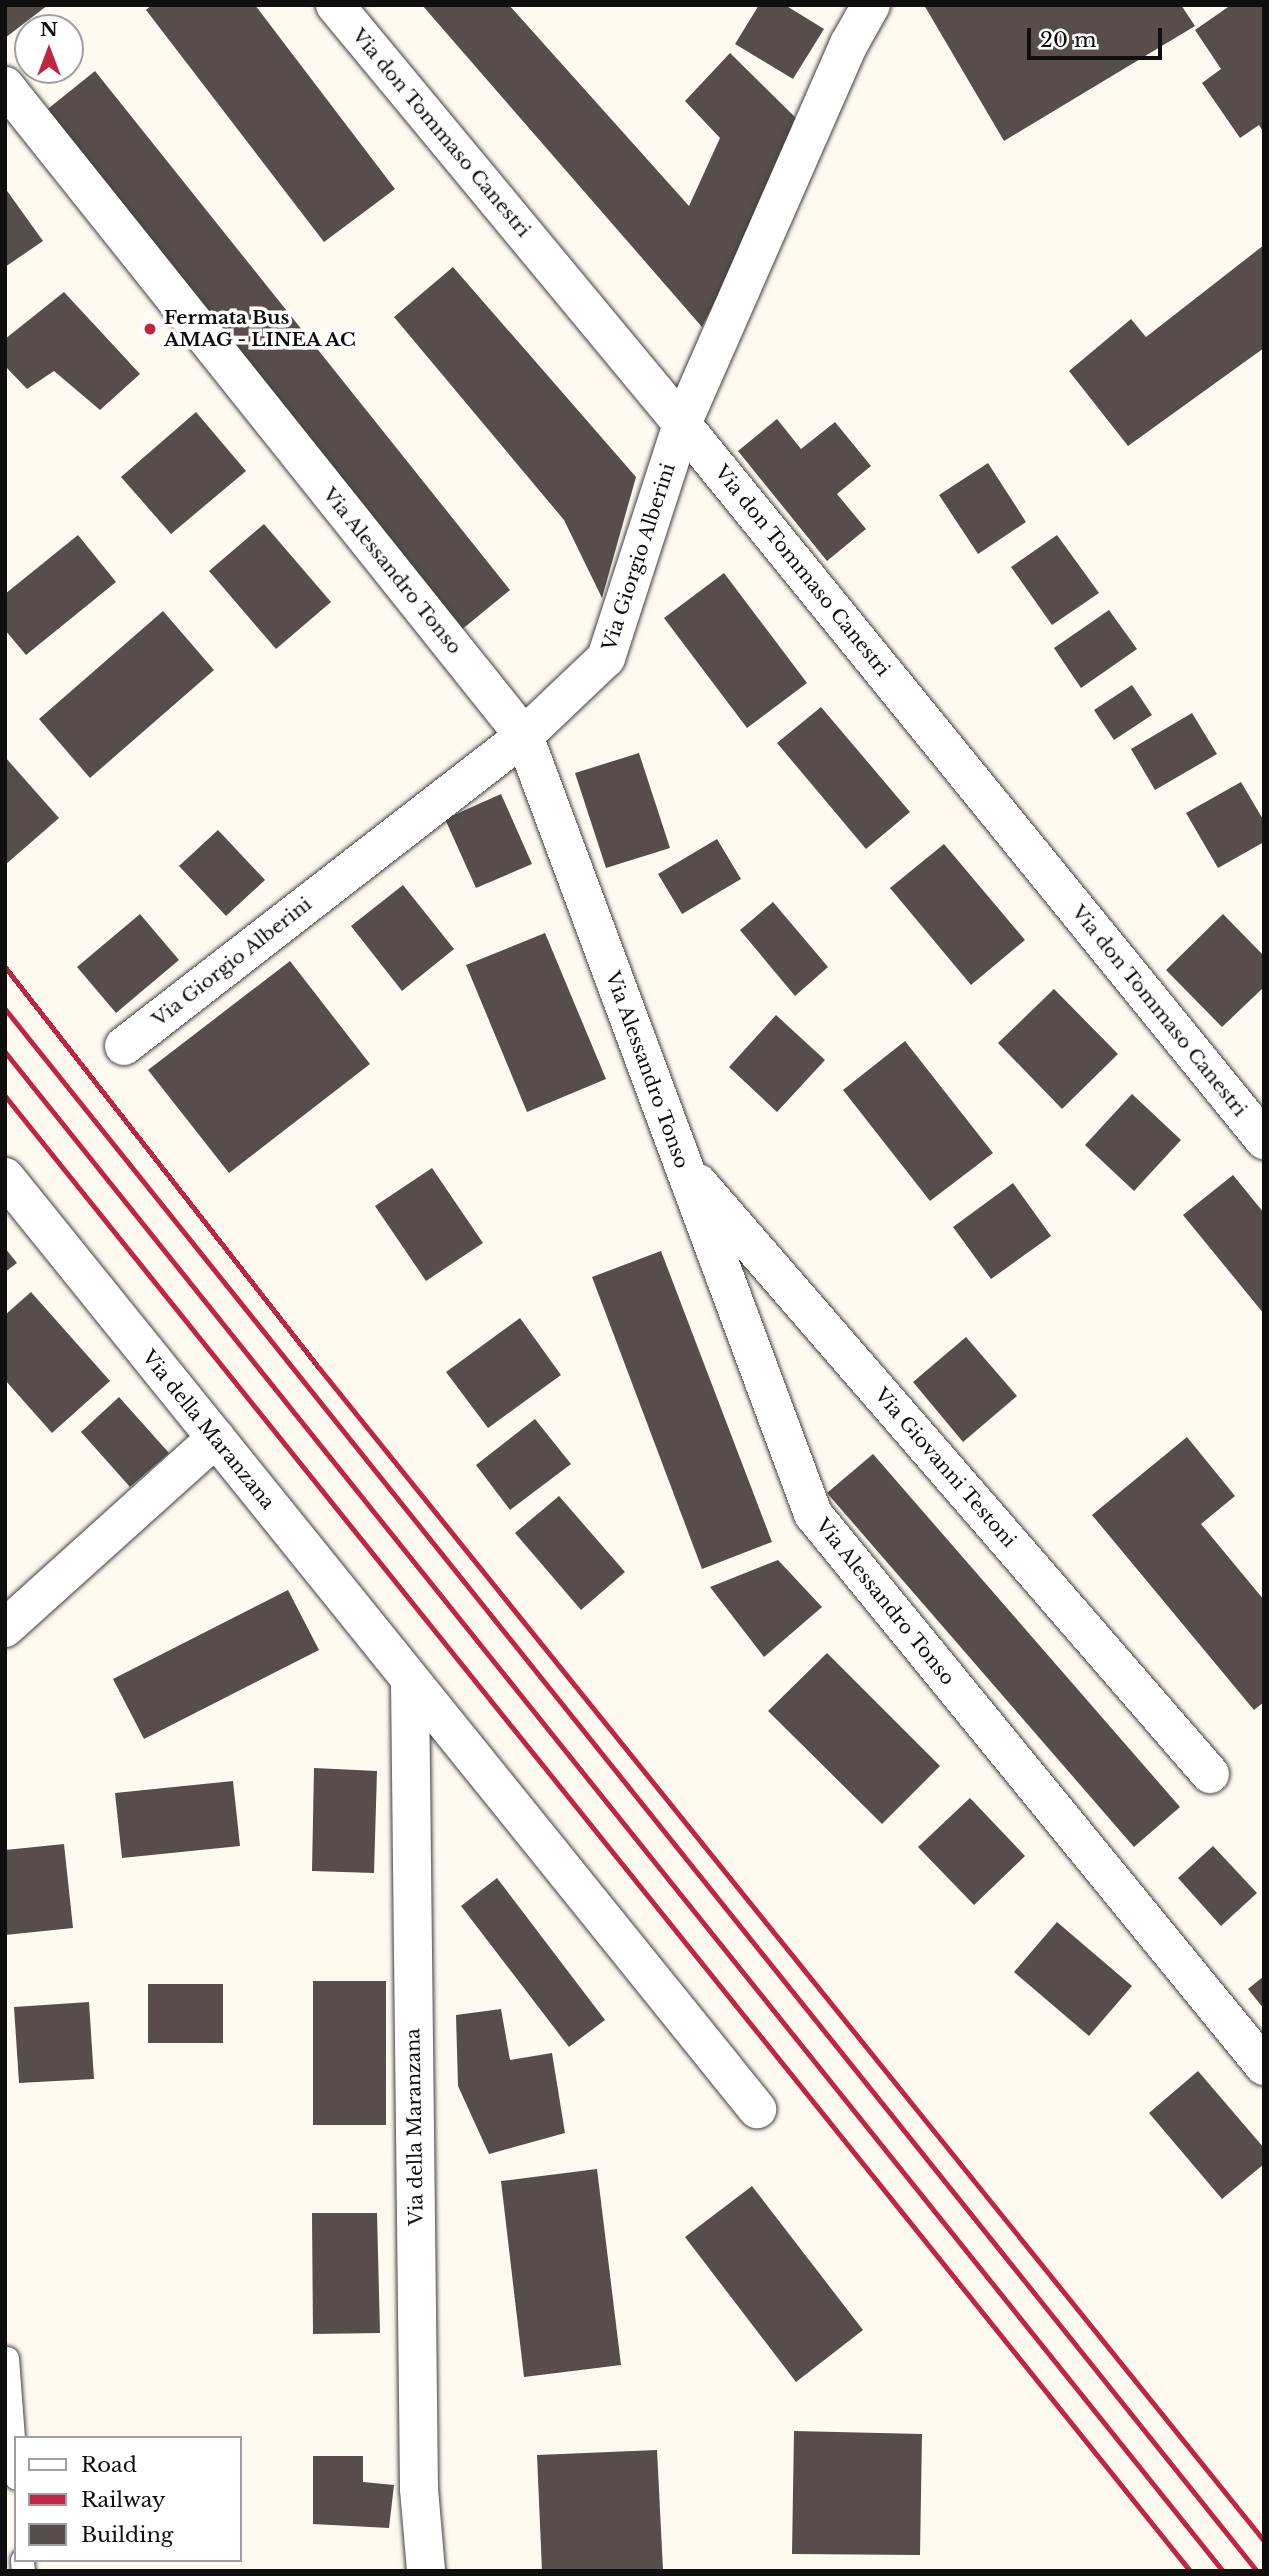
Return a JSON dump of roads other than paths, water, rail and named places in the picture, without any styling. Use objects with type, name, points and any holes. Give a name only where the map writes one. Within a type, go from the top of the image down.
[{"type":"street","name":"Via don Tommaso Canestri","points":[[335,5],[682,424],[1264,1140]]},
{"type":"street","name":"Via Giorgio Alberini","points":[[124,1046],[524,736],[606,658],[682,424],[849,44],[871,5]]},
{"type":"street","name":"Via Alessandro Tonso","points":[[5,86],[524,736],[813,1514],[1264,2066]]},
{"type":"street","name":"Via Giovanni Testoni","points":[[681,1163],[1210,1774]]},
{"type":"street","name":"Via della Maranzana","points":[[5,1177],[757,2109]]},
{"type":"street","points":[[5,1628],[216,1438]]},
{"type":"street","name":"Via della Maranzana","points":[[411,1683],[419,2488],[426,2571]]},
{"type":"lane","points":[[7,2358],[14,2451]]},
{"type":"railway","points":[[5,967],[319,1368],[1264,2541]]},
{"type":"railway","points":[[5,1009],[1257,2571]]},
{"type":"railway","points":[[5,1052],[1223,2571]]},
{"type":"railway","points":[[5,1096],[1190,2571]]},
{"type":"place","name":"Fermata Bus AMAG - LINEA AC","points":[[150,329]]}]
